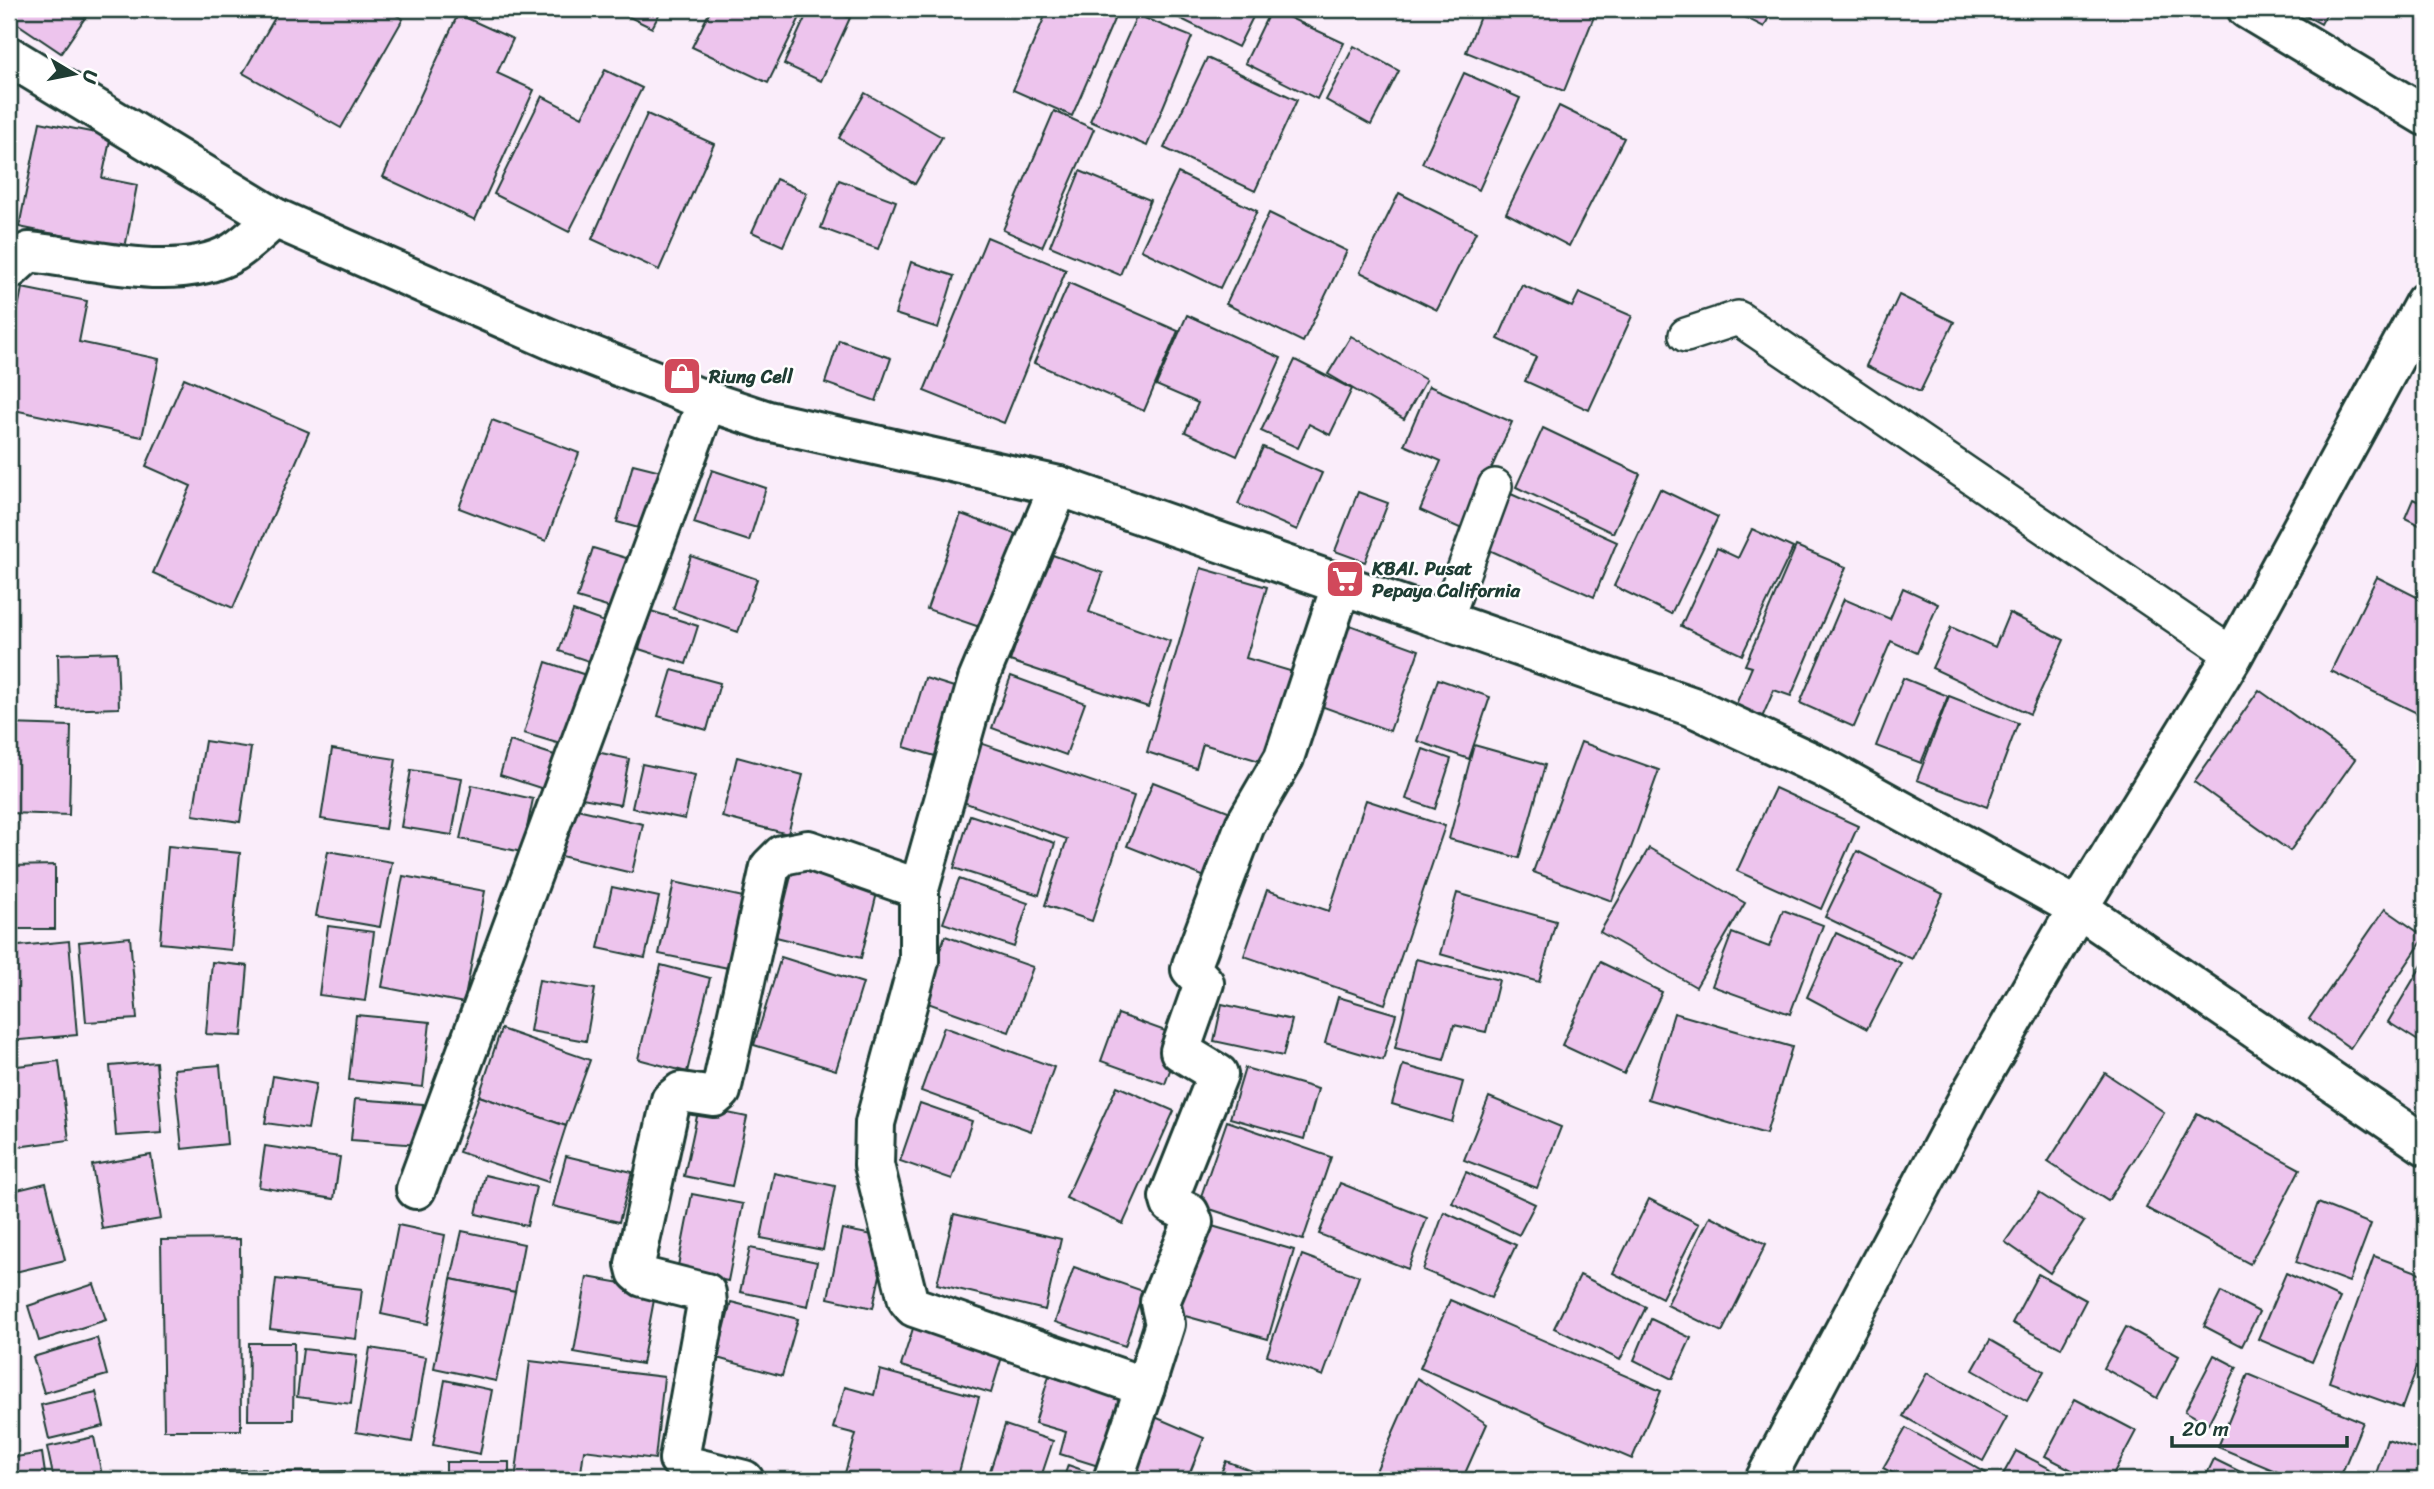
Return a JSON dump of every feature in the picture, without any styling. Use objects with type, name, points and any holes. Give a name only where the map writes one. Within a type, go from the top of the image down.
[{"type":"street","points":[[2247,9],[2425,116]]},
{"type":"street","points":[[9,56],[275,218],[557,342],[707,401],[768,421],[1059,486],[1693,706],[1824,768],[2078,908],[2425,1145]]},
{"type":"street","points":[[9,270],[29,253],[173,270],[202,266],[234,251],[275,218]]},
{"type":"street","points":[[1765,1480],[1969,1097],[2078,908],[2233,655],[2425,302]]},
{"type":"street","points":[[416,1189],[707,401]]},
{"type":"street","points":[[1059,486],[978,680],[919,889],[919,961],[875,1123],[874,1165],[908,1300],[923,1313],[1145,1387]]},
{"type":"street","points":[[1113,1480],[1165,1324],[1160,1302],[1194,1222],[1189,1213],[1171,1204],[1170,1197],[1217,1074],[1181,1051],[1204,983],[1191,969],[1192,965],[1245,825],[1284,758],[1341,586]]},
{"type":"street","points":[[744,1480],[684,1465],[679,1459],[706,1293],[643,1277],[637,1272],[638,1252],[671,1100],[681,1092],[714,1097],[721,1091],[767,878],[770,867],[782,855],[808,850],[919,889]]},
{"type":"lane","points":[[1686,335],[1738,318],[2233,655]]},
{"type":"lane","points":[[1445,622],[1495,485]]},
{"type":"building","points":[[9,9],[91,9],[61,53],[9,18]]},
{"type":"building","points":[[280,9],[385,9],[403,19],[341,128],[243,73]]},
{"type":"building","points":[[613,9],[662,9],[652,28]]},
{"type":"building","points":[[711,9],[804,9],[768,83],[692,47]]},
{"type":"building","points":[[809,9],[829,9],[850,18],[821,81],[784,64]]},
{"type":"building","points":[[1048,9],[1101,9],[1116,15],[1072,116],[1013,90]]},
{"type":"building","points":[[1161,9],[1257,9],[1238,47]]},
{"type":"building","points":[[1271,9],[1344,43],[1317,99],[1245,63]]},
{"type":"building","points":[[1483,9],[1580,9],[1595,14],[1564,91],[1466,52]]},
{"type":"building","points":[[1729,9],[1773,9],[1764,27]]},
{"type":"building","points":[[2293,9],[2329,9],[2321,24]]},
{"type":"building","points":[[458,14],[513,39],[497,73],[534,90],[475,220],[383,177]]},
{"type":"building","points":[[1137,15],[1192,37],[1147,146],[1090,121]]},
{"type":"building","points":[[1354,46],[1399,71],[1371,125],[1326,100]]},
{"type":"building","points":[[1207,58],[1297,100],[1255,191],[1164,148]]},
{"type":"building","points":[[605,70],[642,88],[569,232],[494,194],[542,96],[582,117]]},
{"type":"building","points":[[1464,73],[1520,98],[1479,190],[1422,163]]},
{"type":"building","points":[[865,93],[942,137],[915,184],[839,138]]},
{"type":"building","points":[[1559,106],[1624,138],[1569,246],[1506,213]]},
{"type":"building","points":[[1054,111],[1094,129],[1042,247],[1003,230]]},
{"type":"building","points":[[647,114],[714,144],[659,270],[592,239]]},
{"type":"building","points":[[40,122],[111,136],[102,178],[137,185],[125,248],[19,227]]},
{"type":"building","points":[[1080,171],[1150,200],[1120,275],[1050,246]]},
{"type":"building","points":[[1178,173],[1257,211],[1220,288],[1141,250]]},
{"type":"building","points":[[776,179],[807,193],[783,246],[752,232]]},
{"type":"building","points":[[839,180],[896,201],[878,249],[821,228]]},
{"type":"building","points":[[1399,193],[1476,232],[1437,310],[1360,272]]},
{"type":"building","points":[[1269,213],[1347,251],[1303,342],[1226,304]]},
{"type":"building","points":[[987,237],[1066,270],[1004,423],[924,391]]},
{"type":"building","points":[[911,262],[954,276],[938,328],[895,314]]},
{"type":"building","points":[[1069,283],[1178,331],[1144,411],[1034,363]]},
{"type":"building","points":[[1522,285],[1572,307],[1579,293],[1632,316],[1589,410],[1525,381],[1536,357],[1498,339]]},
{"type":"building","points":[[22,288],[87,301],[79,342],[159,359],[142,437],[9,409],[9,353]]},
{"type":"building","points":[[1899,295],[1954,322],[1920,392],[1866,366]]},
{"type":"building","points":[[1187,315],[1281,358],[1237,456],[1185,432],[1198,403],[1156,385]]},
{"type":"building","points":[[1351,336],[1426,380],[1404,419],[1328,374]]},
{"type":"building","points":[[839,340],[891,358],[876,401],[825,383]]},
{"type":"building","points":[[1295,360],[1352,389],[1330,435],[1309,424],[1298,448],[1261,431]]},
{"type":"building","points":[[184,378],[309,432],[233,608],[153,573],[191,486],[146,466]]},
{"type":"building","points":[[1429,386],[1512,422],[1464,530],[1420,510],[1441,461],[1404,445]]},
{"type":"building","points":[[492,420],[579,453],[546,541],[459,508]]},
{"type":"building","points":[[1543,428],[1640,474],[1613,533],[1516,487]]},
{"type":"building","points":[[1263,447],[1322,473],[1297,530],[1238,504]]},
{"type":"building","points":[[633,464],[669,473],[653,532],[617,522]]},
{"type":"building","points":[[712,470],[766,488],[749,541],[694,523]]},
{"type":"building","points":[[1660,489],[1718,517],[1671,614],[1614,586]]},
{"type":"building","points":[[1358,492],[1388,503],[1365,562],[1335,551]]},
{"type":"building","points":[[1511,494],[1617,542],[1594,597],[1487,549]]},
{"type":"building","points":[[2413,499],[2425,505],[2425,528],[2405,518]]},
{"type":"building","points":[[961,514],[1027,538],[994,632],[927,609]]},
{"type":"building","points":[[1752,529],[1793,548],[1742,655],[1681,626],[1717,548],[1738,558]]},
{"type":"building","points":[[1796,546],[1846,567],[1791,696],[1774,690],[1761,720],[1734,709],[1752,667],[1745,665]]},
{"type":"building","points":[[593,548],[636,561],[620,611],[577,598]]},
{"type":"building","points":[[1047,553],[1103,573],[1089,612],[1170,641],[1148,707],[1010,661]]},
{"type":"building","points":[[691,556],[757,579],[738,632],[673,609]]},
{"type":"building","points":[[1201,568],[1267,587],[1246,658],[1300,674],[1273,765],[1203,744],[1196,768],[1147,752]]},
{"type":"building","points":[[2377,577],[2425,601],[2425,717],[2331,671]]},
{"type":"building","points":[[1903,588],[1938,604],[1917,653],[1891,641],[1854,727],[1800,703],[1844,599],[1890,619]]},
{"type":"building","points":[[573,611],[613,625],[600,665],[559,651]]},
{"type":"building","points":[[651,611],[698,626],[686,664],[639,649]]},
{"type":"building","points":[[2009,613],[2064,640],[2030,714],[1932,668],[1951,627],[1995,647]]},
{"type":"building","points":[[1347,624],[1419,650],[1390,731],[1318,705]]},
{"type":"building","points":[[117,652],[119,708],[59,710],[58,654]]},
{"type":"building","points":[[546,662],[592,677],[570,747],[524,733]]},
{"type":"building","points":[[672,670],[720,683],[707,730],[658,716]]},
{"type":"building","points":[[1011,676],[1085,703],[1066,755],[992,728]]},
{"type":"building","points":[[925,678],[970,692],[949,760],[904,747]]},
{"type":"building","points":[[1903,678],[1948,696],[1921,763],[1876,746]]},
{"type":"building","points":[[1438,679],[1490,697],[1469,759],[1417,741]]},
{"type":"building","points":[[2259,690],[2355,759],[2290,851],[2194,782]]},
{"type":"building","points":[[1949,696],[2018,723],[1987,807],[1917,780]]},
{"type":"building","points":[[9,724],[71,726],[69,815],[9,813]]},
{"type":"building","points":[[205,741],[251,748],[240,822],[193,815]]},
{"type":"building","points":[[510,741],[567,759],[556,793],[500,775]]},
{"type":"building","points":[[1581,742],[1659,770],[1612,901],[1533,872]]},
{"type":"building","points":[[980,743],[1134,796],[1092,921],[1045,905],[1067,839],[960,801]]},
{"type":"building","points":[[1474,745],[1545,765],[1519,858],[1449,839]]},
{"type":"building","points":[[332,749],[396,759],[385,829],[321,819]]},
{"type":"building","points":[[1423,749],[1451,759],[1435,809],[1406,799]]},
{"type":"building","points":[[592,751],[629,759],[620,805],[582,798]]},
{"type":"building","points":[[737,757],[803,775],[788,834],[722,817]]},
{"type":"building","points":[[642,764],[695,775],[685,819],[632,808]]},
{"type":"building","points":[[411,770],[462,778],[452,835],[401,827]]},
{"type":"building","points":[[1153,782],[1231,812],[1205,877],[1127,846]]},
{"type":"building","points":[[472,785],[533,799],[522,852],[460,839]]},
{"type":"building","points":[[1775,788],[1858,826],[1821,909],[1737,871]]},
{"type":"building","points":[[1366,800],[1445,826],[1385,1004],[1244,956],[1267,890],[1329,911]]},
{"type":"building","points":[[568,807],[643,824],[632,873],[557,855]]},
{"type":"building","points":[[970,815],[1055,843],[1039,895],[954,868]]},
{"type":"building","points":[[168,846],[240,853],[231,950],[160,943]]},
{"type":"building","points":[[1649,848],[1745,903],[1696,987],[1600,932]]},
{"type":"building","points":[[328,851],[392,862],[380,927],[316,916]]},
{"type":"building","points":[[1857,851],[1943,894],[1912,959],[1825,917]]},
{"type":"building","points":[[55,865],[55,929],[9,929],[9,866]]},
{"type":"building","points":[[793,868],[878,889],[861,958],[776,937]]},
{"type":"building","points":[[403,876],[485,891],[464,1003],[382,987]]},
{"type":"building","points":[[959,879],[1028,903],[1014,947],[943,923]]},
{"type":"building","points":[[674,882],[757,900],[743,971],[659,954]]},
{"type":"building","points":[[612,887],[659,897],[645,958],[598,948]]},
{"type":"building","points":[[1457,893],[1556,921],[1539,982],[1440,954]]},
{"type":"building","points":[[2385,909],[2425,937],[2350,1048],[2309,1019]]},
{"type":"building","points":[[1783,910],[1823,925],[1790,1014],[1712,986],[1732,933],[1769,947]]},
{"type":"building","points":[[328,926],[374,932],[365,1001],[319,995]]},
{"type":"building","points":[[1836,933],[1901,963],[1867,1029],[1807,997]]},
{"type":"building","points":[[945,936],[1033,967],[1009,1032],[922,1001]]},
{"type":"building","points":[[130,937],[137,1019],[86,1022],[79,942]]},
{"type":"building","points":[[69,941],[77,1035],[9,1041],[9,947]]},
{"type":"building","points":[[781,957],[863,983],[836,1070],[754,1045]]},
{"type":"building","points":[[1416,959],[1499,980],[1486,1032],[1454,1025],[1444,1060],[1395,1048]]},
{"type":"building","points":[[2425,960],[2425,1041],[2423,1044],[2388,1022]]},
{"type":"building","points":[[212,962],[248,966],[242,1036],[206,1034]]},
{"type":"building","points":[[1600,962],[1662,992],[1624,1074],[1562,1045]]},
{"type":"building","points":[[661,965],[710,978],[687,1072],[638,1059]]},
{"type":"building","points":[[539,980],[595,989],[586,1041],[530,1031]]},
{"type":"building","points":[[1338,997],[1396,1014],[1383,1060],[1325,1043]]},
{"type":"building","points":[[1222,1004],[1292,1020],[1283,1056],[1214,1041]]},
{"type":"building","points":[[1674,1013],[1792,1047],[1766,1134],[1648,1099]]},
{"type":"building","points":[[1118,1014],[1182,1037],[1165,1084],[1101,1061]]},
{"type":"building","points":[[356,1015],[430,1022],[423,1087],[349,1080]]},
{"type":"building","points":[[944,1027],[1054,1067],[1031,1131],[921,1091]]},
{"type":"building","points":[[501,1029],[590,1060],[566,1126],[479,1096]]},
{"type":"building","points":[[59,1061],[69,1140],[9,1148],[9,1067]]},
{"type":"building","points":[[156,1062],[162,1133],[116,1136],[110,1066]]},
{"type":"building","points":[[220,1065],[227,1144],[182,1149],[174,1069]]},
{"type":"building","points":[[1403,1065],[1463,1082],[1452,1122],[1392,1104]]},
{"type":"building","points":[[1245,1068],[1318,1089],[1304,1139],[1230,1118]]},
{"type":"building","points":[[2105,1073],[2164,1112],[2108,1201],[2048,1162]]},
{"type":"building","points":[[273,1076],[316,1084],[308,1129],[265,1123]]},
{"type":"building","points":[[1117,1086],[1174,1111],[1123,1224],[1066,1198]]},
{"type":"building","points":[[479,1096],[566,1126],[548,1182],[459,1152]]},
{"type":"building","points":[[1489,1097],[1561,1127],[1537,1188],[1464,1160]]},
{"type":"building","points":[[355,1099],[423,1104],[420,1145],[351,1140]]},
{"type":"building","points":[[920,1103],[972,1121],[952,1179],[900,1161]]},
{"type":"building","points":[[699,1107],[747,1117],[732,1186],[684,1176]]},
{"type":"building","points":[[2197,1113],[2300,1169],[2250,1264],[2146,1208]]},
{"type":"building","points":[[1227,1121],[1331,1157],[1303,1240],[1198,1205]]},
{"type":"building","points":[[265,1146],[340,1157],[334,1199],[259,1187]]},
{"type":"building","points":[[151,1155],[161,1219],[102,1229],[92,1165]]},
{"type":"building","points":[[566,1156],[632,1172],[619,1222],[553,1206]]},
{"type":"building","points":[[1466,1172],[1535,1204],[1519,1235],[1452,1203]]},
{"type":"building","points":[[774,1173],[835,1186],[823,1250],[761,1238]]},
{"type":"building","points":[[485,1175],[536,1187],[527,1226],[476,1214]]},
{"type":"building","points":[[46,1183],[65,1260],[11,1273],[9,1192]]},
{"type":"building","points":[[1340,1183],[1427,1218],[1408,1269],[1319,1234]]},
{"type":"building","points":[[2039,1193],[2084,1222],[2050,1273],[2005,1242]]},
{"type":"building","points":[[692,1194],[743,1204],[728,1281],[677,1271]]},
{"type":"building","points":[[1649,1199],[1699,1224],[1662,1298],[1613,1273]]},
{"type":"building","points":[[2318,1203],[2371,1224],[2349,1282],[2296,1262]]},
{"type":"building","points":[[1444,1212],[1516,1245],[1491,1298],[1423,1270]]},
{"type":"building","points":[[954,1214],[1061,1239],[1045,1310],[937,1284]]},
{"type":"building","points":[[1710,1216],[1766,1244],[1722,1332],[1667,1305]]},
{"type":"building","points":[[1205,1224],[1294,1250],[1268,1339],[1178,1314]]},
{"type":"building","points":[[398,1225],[445,1235],[428,1324],[381,1314]]},
{"type":"building","points":[[842,1229],[888,1238],[873,1308],[828,1298]]},
{"type":"building","points":[[462,1231],[524,1244],[515,1292],[451,1279]]},
{"type":"building","points":[[240,1239],[241,1430],[164,1430],[161,1240]]},
{"type":"building","points":[[750,1248],[817,1262],[808,1306],[740,1292]]},
{"type":"building","points":[[1302,1255],[1359,1276],[1323,1376],[1267,1355]]},
{"type":"building","points":[[2374,1256],[2425,1275],[2425,1345],[2402,1408],[2329,1382]]},
{"type":"building","points":[[1074,1267],[1143,1291],[1125,1346],[1055,1322]]},
{"type":"building","points":[[2286,1273],[2340,1298],[2312,1362],[2258,1339]]},
{"type":"building","points":[[2038,1274],[2086,1300],[2061,1348],[2012,1323]]},
{"type":"building","points":[[1580,1275],[1646,1307],[1620,1360],[1554,1328]]},
{"type":"building","points":[[587,1277],[656,1289],[642,1364],[574,1352]]},
{"type":"building","points":[[276,1279],[362,1289],[356,1339],[270,1329]]},
{"type":"building","points":[[451,1279],[515,1292],[496,1381],[434,1368]]},
{"type":"building","points":[[94,1284],[106,1320],[39,1341],[28,1306]]},
{"type":"building","points":[[2221,1292],[2259,1312],[2242,1346],[2204,1326]]},
{"type":"building","points":[[1450,1300],[1661,1391],[1632,1459],[1420,1368]]},
{"type":"building","points":[[731,1302],[798,1319],[782,1376],[717,1358]]},
{"type":"building","points":[[916,1319],[1005,1347],[991,1393],[901,1366]]},
{"type":"building","points":[[1651,1319],[1691,1338],[1672,1379],[1634,1360]]},
{"type":"building","points":[[2126,1327],[2179,1356],[2157,1398],[2104,1368]]},
{"type":"building","points":[[97,1338],[107,1375],[44,1393],[33,1357]]},
{"type":"building","points":[[1990,1340],[2044,1371],[2027,1401],[1973,1370]]},
{"type":"building","points":[[249,1343],[294,1343],[293,1420],[248,1420]]},
{"type":"building","points":[[370,1348],[426,1357],[412,1442],[356,1432]]},
{"type":"building","points":[[303,1349],[357,1355],[351,1404],[297,1397]]},
{"type":"building","points":[[2214,1355],[2237,1367],[2208,1424],[2185,1411]]},
{"type":"building","points":[[530,1361],[664,1377],[655,1459],[584,1450],[580,1480],[515,1480]]},
{"type":"building","points":[[880,1370],[979,1397],[957,1480],[843,1480],[856,1434],[833,1428],[845,1387],[874,1395]]},
{"type":"building","points":[[1927,1373],[2007,1417],[1983,1461],[1903,1416]]},
{"type":"building","points":[[2248,1374],[2363,1422],[2339,1480],[2297,1480],[2218,1447]]},
{"type":"building","points":[[1049,1376],[1129,1400],[1108,1469],[1060,1454],[1066,1432],[1035,1423]]},
{"type":"building","points":[[1417,1378],[1487,1424],[1462,1480],[1372,1480]]},
{"type":"building","points":[[445,1380],[492,1390],[480,1454],[433,1445]]},
{"type":"building","points":[[96,1392],[104,1426],[49,1439],[41,1405]]},
{"type":"building","points":[[2075,1399],[2136,1431],[2110,1480],[2091,1480],[2045,1456]]},
{"type":"building","points":[[1148,1414],[1204,1438],[1187,1480],[1129,1480]]},
{"type":"building","points":[[1005,1425],[1053,1441],[1040,1480],[987,1480]]},
{"type":"building","points":[[1906,1428],[1986,1473],[1982,1480],[1906,1480],[1883,1468]]},
{"type":"building","points":[[94,1437],[103,1480],[54,1480],[47,1447]]},
{"type":"building","points":[[2387,1440],[2425,1452],[2417,1480],[2374,1480]]},
{"type":"building","points":[[2016,1451],[2058,1473],[2054,1480],[2000,1480]]},
{"type":"building","points":[[42,1453],[46,1480],[9,1480],[9,1458]]},
{"type":"building","points":[[2214,1459],[2257,1480],[2204,1480]]},
{"type":"building","points":[[1226,1461],[1276,1480],[1218,1480]]},
{"type":"building","points":[[446,1462],[509,1462],[509,1480],[446,1480]]},
{"type":"building","points":[[1068,1465],[1106,1478],[1063,1480]]},
{"type":"building","points":[[266,1469],[266,1480],[201,1480],[201,1472]]},
{"type":"building","points":[[345,1471],[345,1480],[283,1480],[283,1472]]},
{"type":"place","name":"Riung Cell","points":[[682,376]]},
{"type":"place","name":"KBAI. Pusat Pepaya California","points":[[1345,579]]}]
